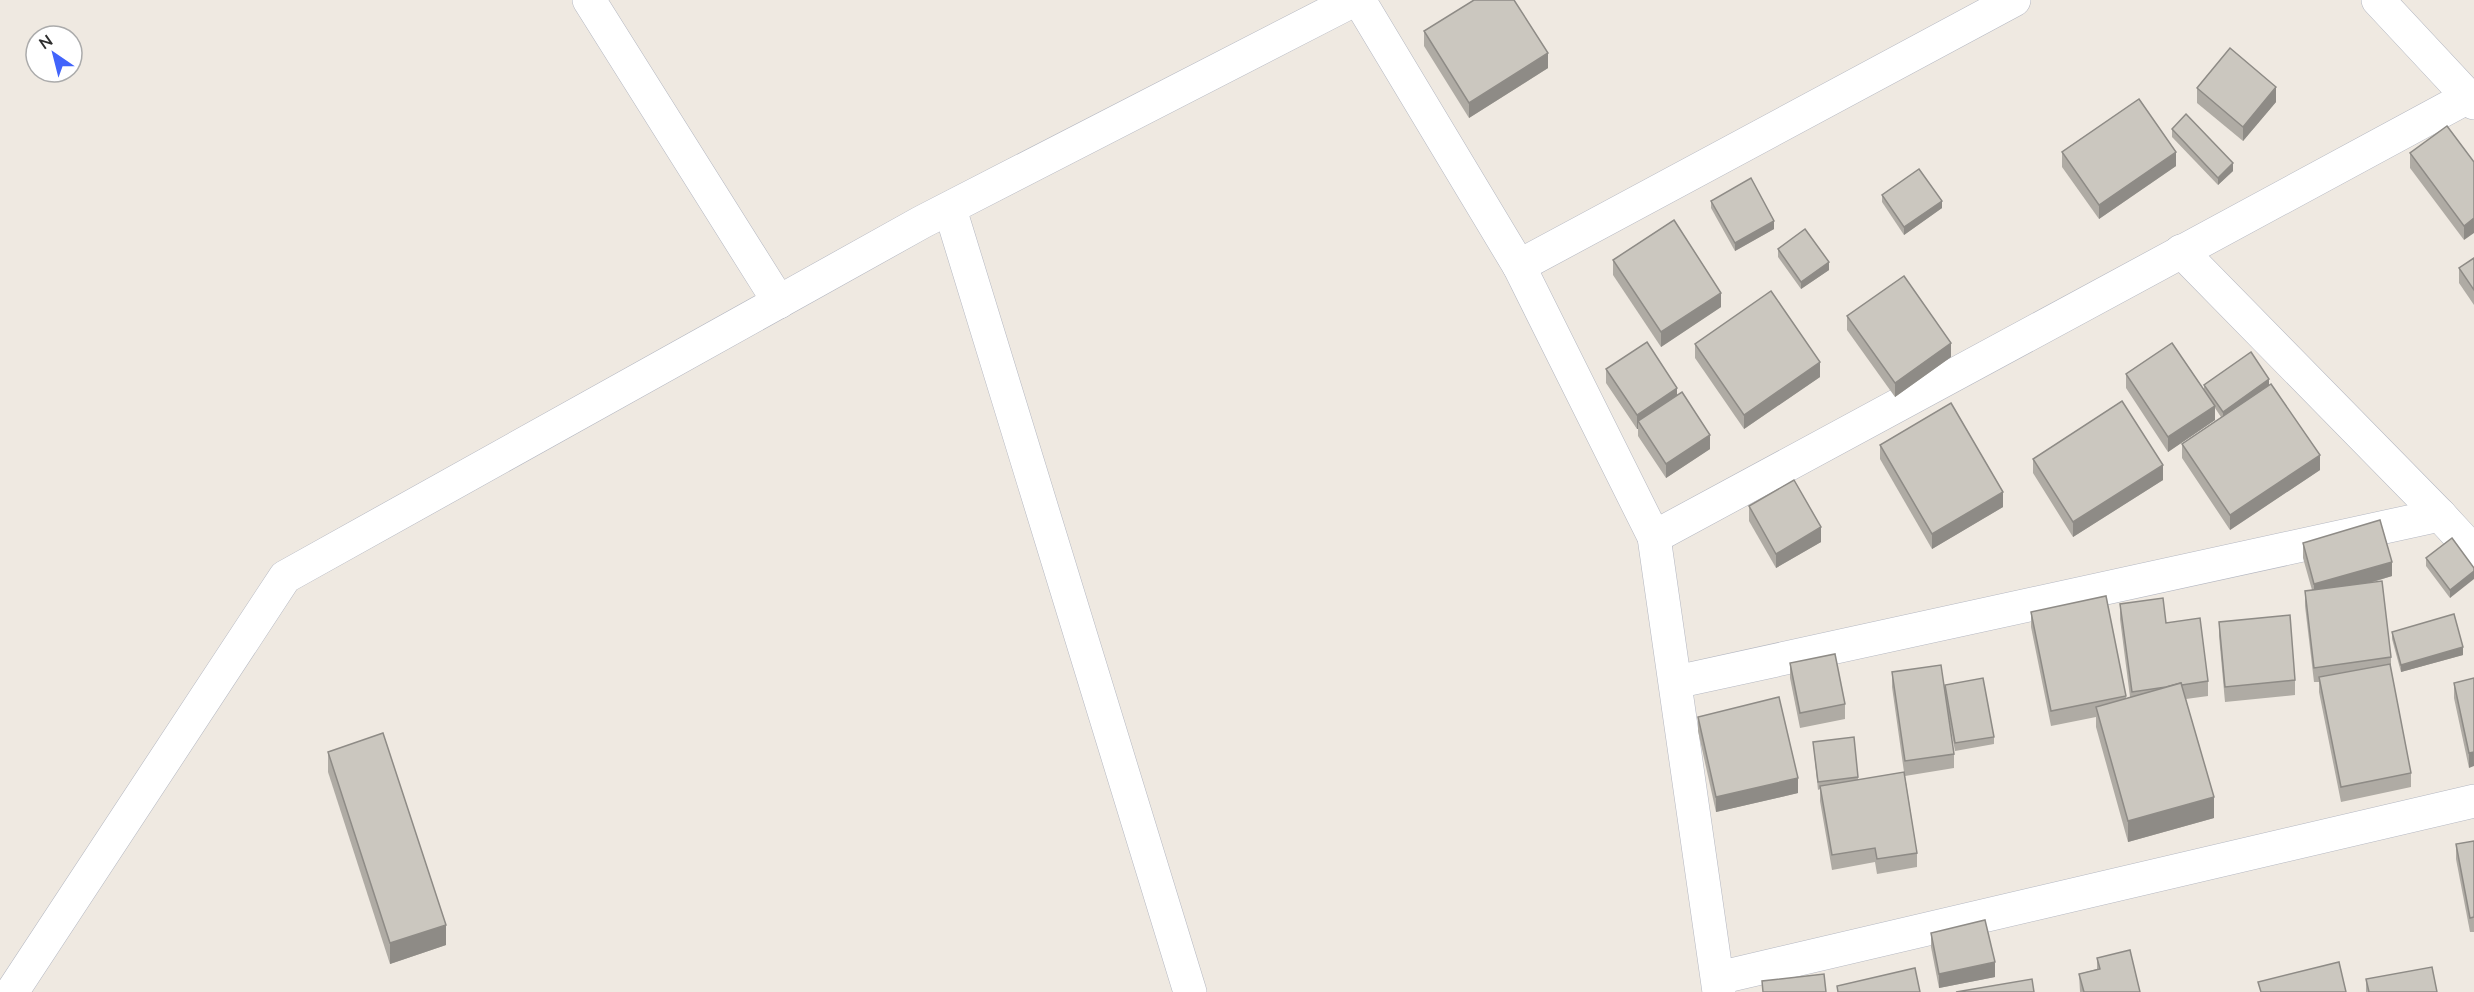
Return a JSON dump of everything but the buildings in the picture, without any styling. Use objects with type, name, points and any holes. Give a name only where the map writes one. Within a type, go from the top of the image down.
[{"type":"street","points":[[589,0],[779,302]]},
{"type":"street","points":[[12,992],[285,577],[950,208],[1354,0]]},
{"type":"street","points":[[1359,0],[1519,266],[1654,537],[1719,985],[2474,801]]},
{"type":"street","points":[[1519,266],[2014,0]]},
{"type":"street","points":[[1654,537],[2181,251],[2471,100],[2378,0]]},
{"type":"street","points":[[950,208],[1190,992]]},
{"type":"street","points":[[2181,251],[2474,552]]},
{"type":"street","points":[[1676,682],[2440,515]]}]
